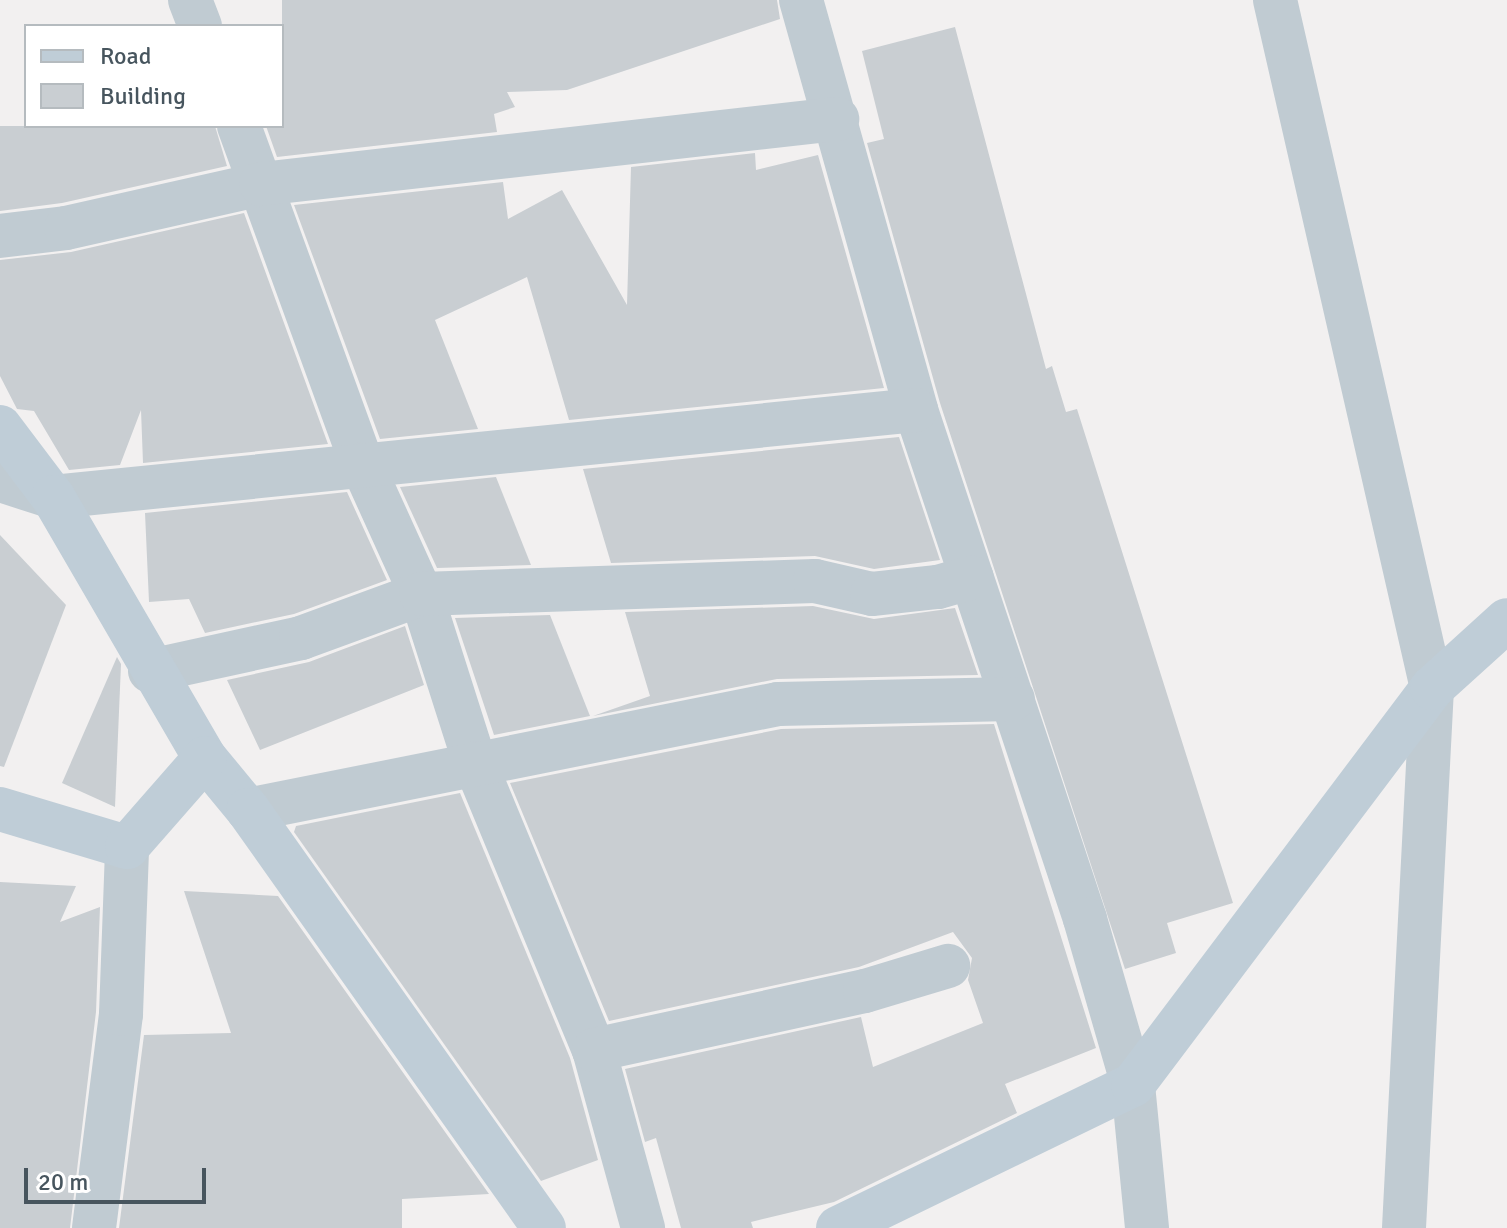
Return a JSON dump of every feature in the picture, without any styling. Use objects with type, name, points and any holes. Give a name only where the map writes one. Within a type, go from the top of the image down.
[{"type":"street","points":[[190,0],[199,24]]},
{"type":"street","points":[[801,0],[837,119],[916,410],[1013,699],[1133,1085],[1147,1228]]},
{"type":"street","points":[[1275,0],[1432,688],[1404,1228]]},
{"type":"street","points":[[0,236],[66,228],[261,184],[837,119]]},
{"type":"street","points":[[240,128],[362,464],[421,594],[475,763],[594,1050],[643,1228]]},
{"type":"street","points":[[0,480],[53,497],[916,410]]},
{"type":"street","points":[[0,427],[53,497],[150,671],[205,758],[248,810],[544,1228]]},
{"type":"street","points":[[150,671],[301,638],[421,594],[815,581],[872,594],[938,587],[972,577]]},
{"type":"street","points":[[838,1228],[1133,1085],[1432,688],[1501,632]]},
{"type":"street","points":[[248,810],[778,704],[1013,699]]},
{"type":"street","points":[[94,1228],[121,1014],[127,847],[205,758]]},
{"type":"street","points":[[0,809],[127,847]]},
{"type":"street","points":[[594,1050],[865,991],[948,966]]},
{"type":"building","points":[[282,0],[777,0],[780,19],[567,90],[507,92],[515,107],[494,114],[497,132],[277,157],[267,128],[284,128]]},
{"type":"building","points":[[955,27],[1046,369],[1052,366],[1066,412],[1077,409],[1233,903],[1167,923],[1176,953],[1125,969],[940,403],[867,143],[884,139],[862,51]]},
{"type":"building","points":[[0,126],[216,128],[227,166],[62,203],[0,211]]},
{"type":"building","points":[[755,153],[756,170],[818,155],[884,388],[569,420],[527,277],[435,320],[478,429],[380,439],[294,205],[503,182],[508,219],[562,190],[627,305],[631,167]]},
{"type":"building","points":[[244,213],[328,444],[143,463],[141,410],[120,465],[69,470],[34,411],[17,409],[0,376],[0,260],[71,252]]},
{"type":"building","points":[[899,437],[940,560],[874,569],[815,556],[611,563],[583,469]]},
{"type":"building","points":[[496,477],[531,565],[437,568],[400,487]]},
{"type":"building","points":[[347,492],[387,580],[294,614],[205,633],[189,599],[149,602],[145,513]]},
{"type":"building","points":[[0,535],[66,605],[4,767],[0,766]]},
{"type":"building","points":[[813,606],[874,619],[955,608],[978,675],[777,679],[593,716],[650,696],[625,612]]},
{"type":"building","points":[[550,615],[590,716],[494,735],[455,618]]},
{"type":"building","points":[[405,626],[424,685],[260,750],[227,680],[309,662]]},
{"type":"building","points":[[117,657],[121,664],[115,807],[62,783]]},
{"type":"building","points":[[994,724],[1096,1048],[1005,1084],[1017,1113],[834,1202],[751,1222],[753,1228],[681,1228],[656,1138],[645,1142],[625,1069],[861,1017],[873,1067],[983,1023],[968,980],[972,958],[953,932],[859,967],[609,1021],[510,783],[781,729]]},
{"type":"building","points":[[460,793],[570,1058],[598,1160],[541,1181],[294,832],[296,826]]},
{"type":"building","points":[[0,882],[76,886],[60,922],[100,907],[96,1012],[70,1228],[0,1228]]},
{"type":"building","points":[[184,891],[278,896],[489,1194],[402,1199],[402,1228],[119,1228],[144,1035],[231,1033]]}]
